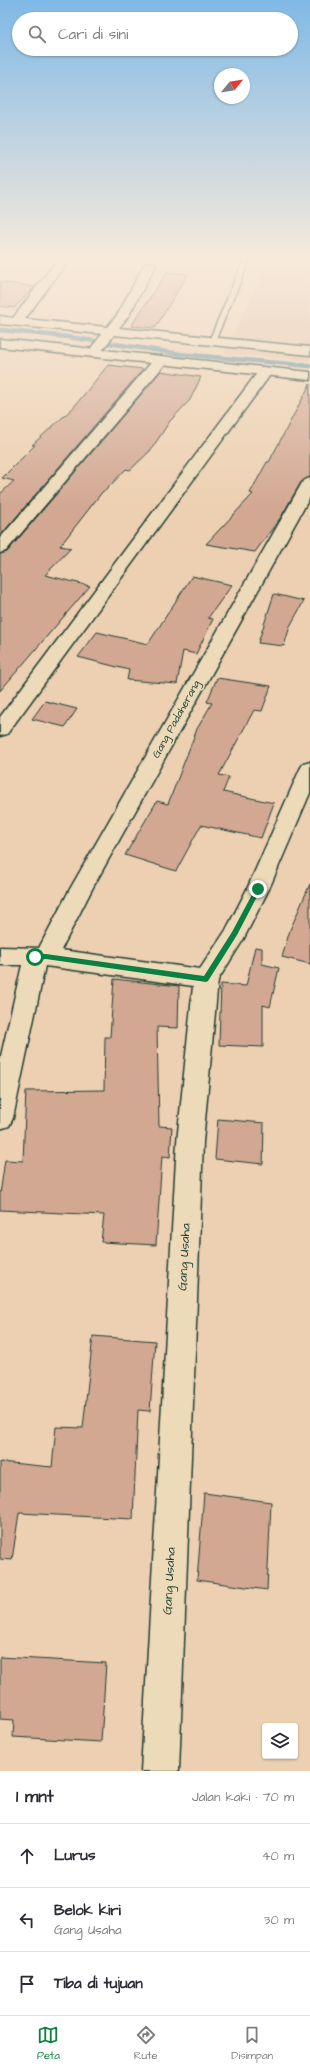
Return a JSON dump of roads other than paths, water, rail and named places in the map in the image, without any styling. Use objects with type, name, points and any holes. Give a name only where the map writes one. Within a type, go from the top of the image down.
[{"type":"street","points":[[102,342],[161,360],[310,376]]},
{"type":"street","points":[[0,343],[141,342]]},
{"type":"street","points":[[218,342],[310,351]]},
{"type":"street","points":[[0,548],[161,360]]},
{"type":"street","points":[[0,730],[265,372]]},
{"type":"street","name":"Gang Padaherang","points":[[0,1118],[41,957],[81,889],[310,483]]},
{"type":"street","name":"Gang Usaha","points":[[160,1771],[190,1142],[206,979],[235,934],[258,889],[310,769]]},
{"type":"street","points":[[0,956],[41,957],[206,979]]},
{"type":"waterway","points":[[99,342],[181,354],[310,366]]}]
